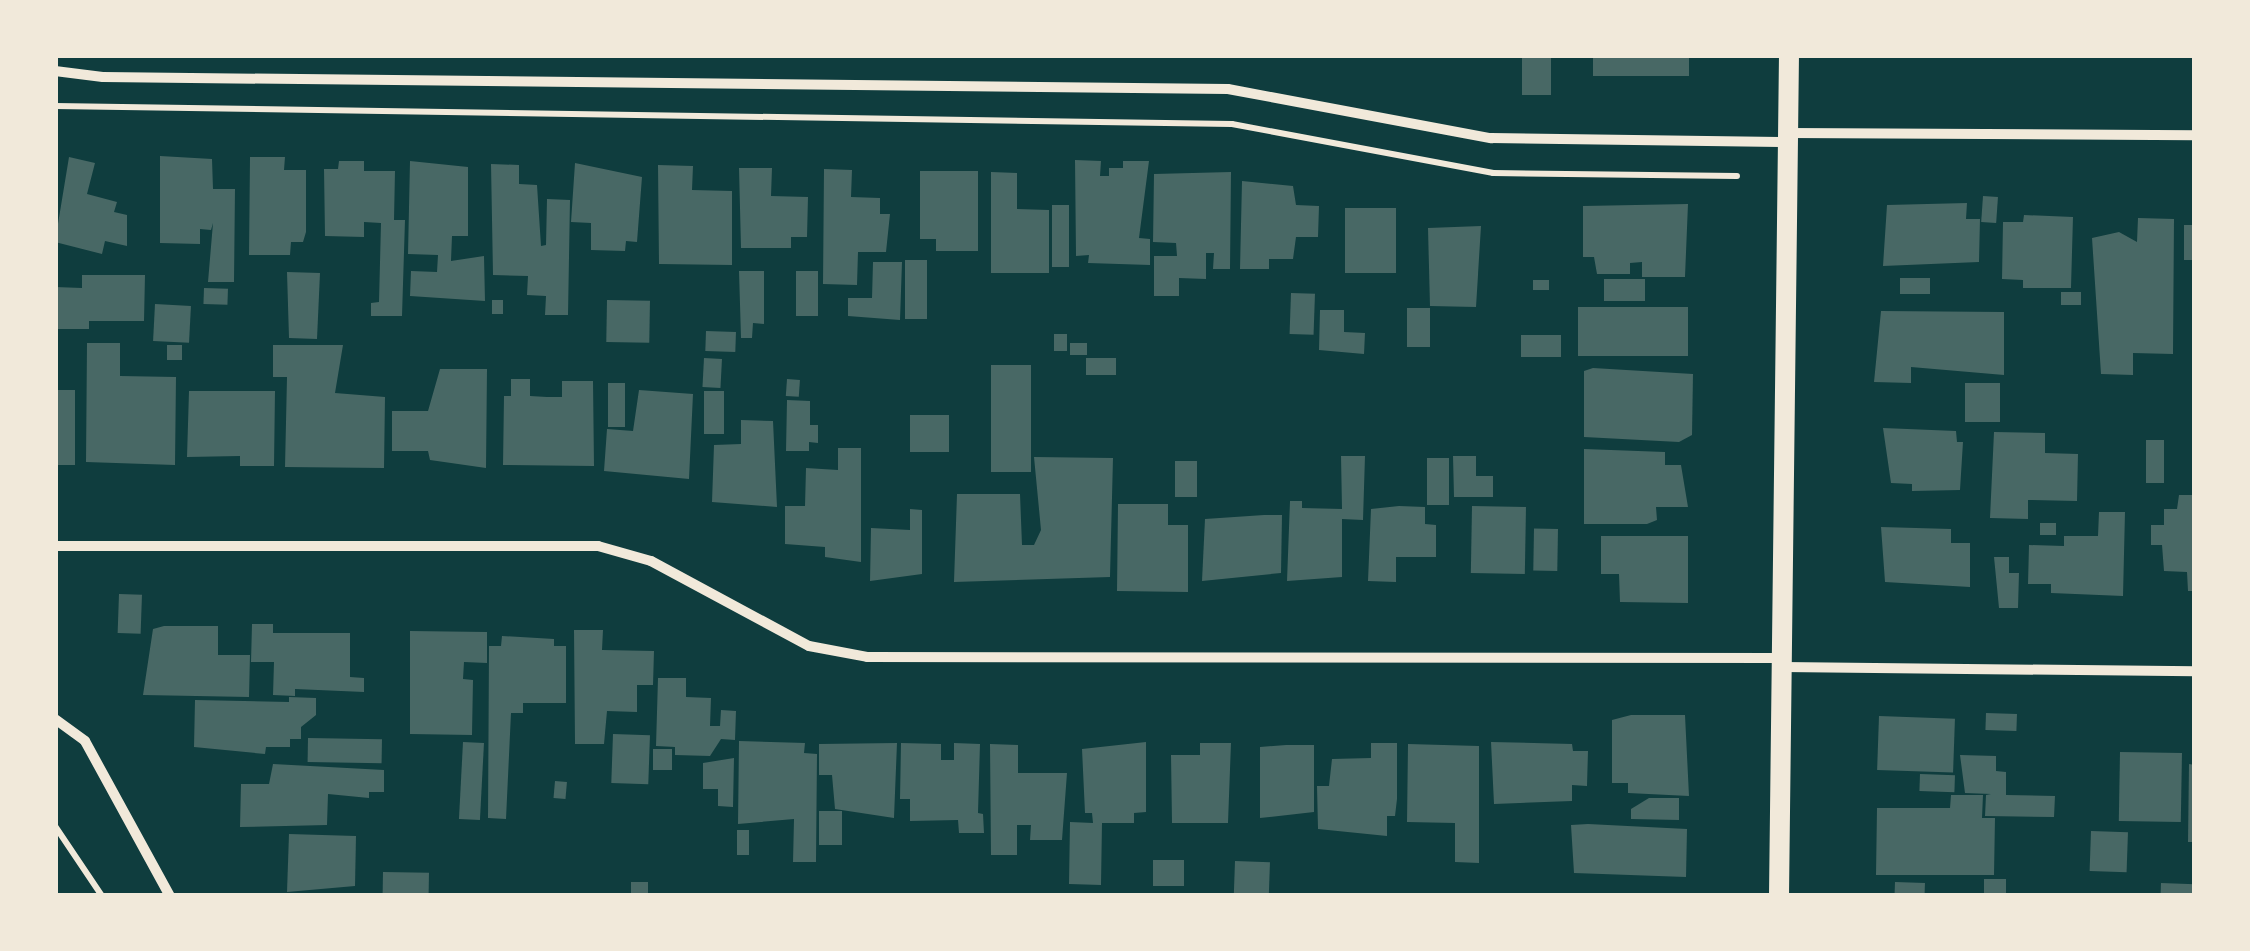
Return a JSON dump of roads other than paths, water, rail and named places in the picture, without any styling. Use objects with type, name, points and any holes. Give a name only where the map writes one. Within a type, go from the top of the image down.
[{"type":"main road","points":[[1779,896],[1789,55]]},
{"type":"street","points":[[55,71],[104,77],[1228,89],[1491,138],[2195,135]]},
{"type":"street","points":[[55,546],[598,546],[650,561],[810,646],[867,657],[1782,662],[2195,671]]},
{"type":"street","points":[[55,719],[85,741],[170,896]]}]
